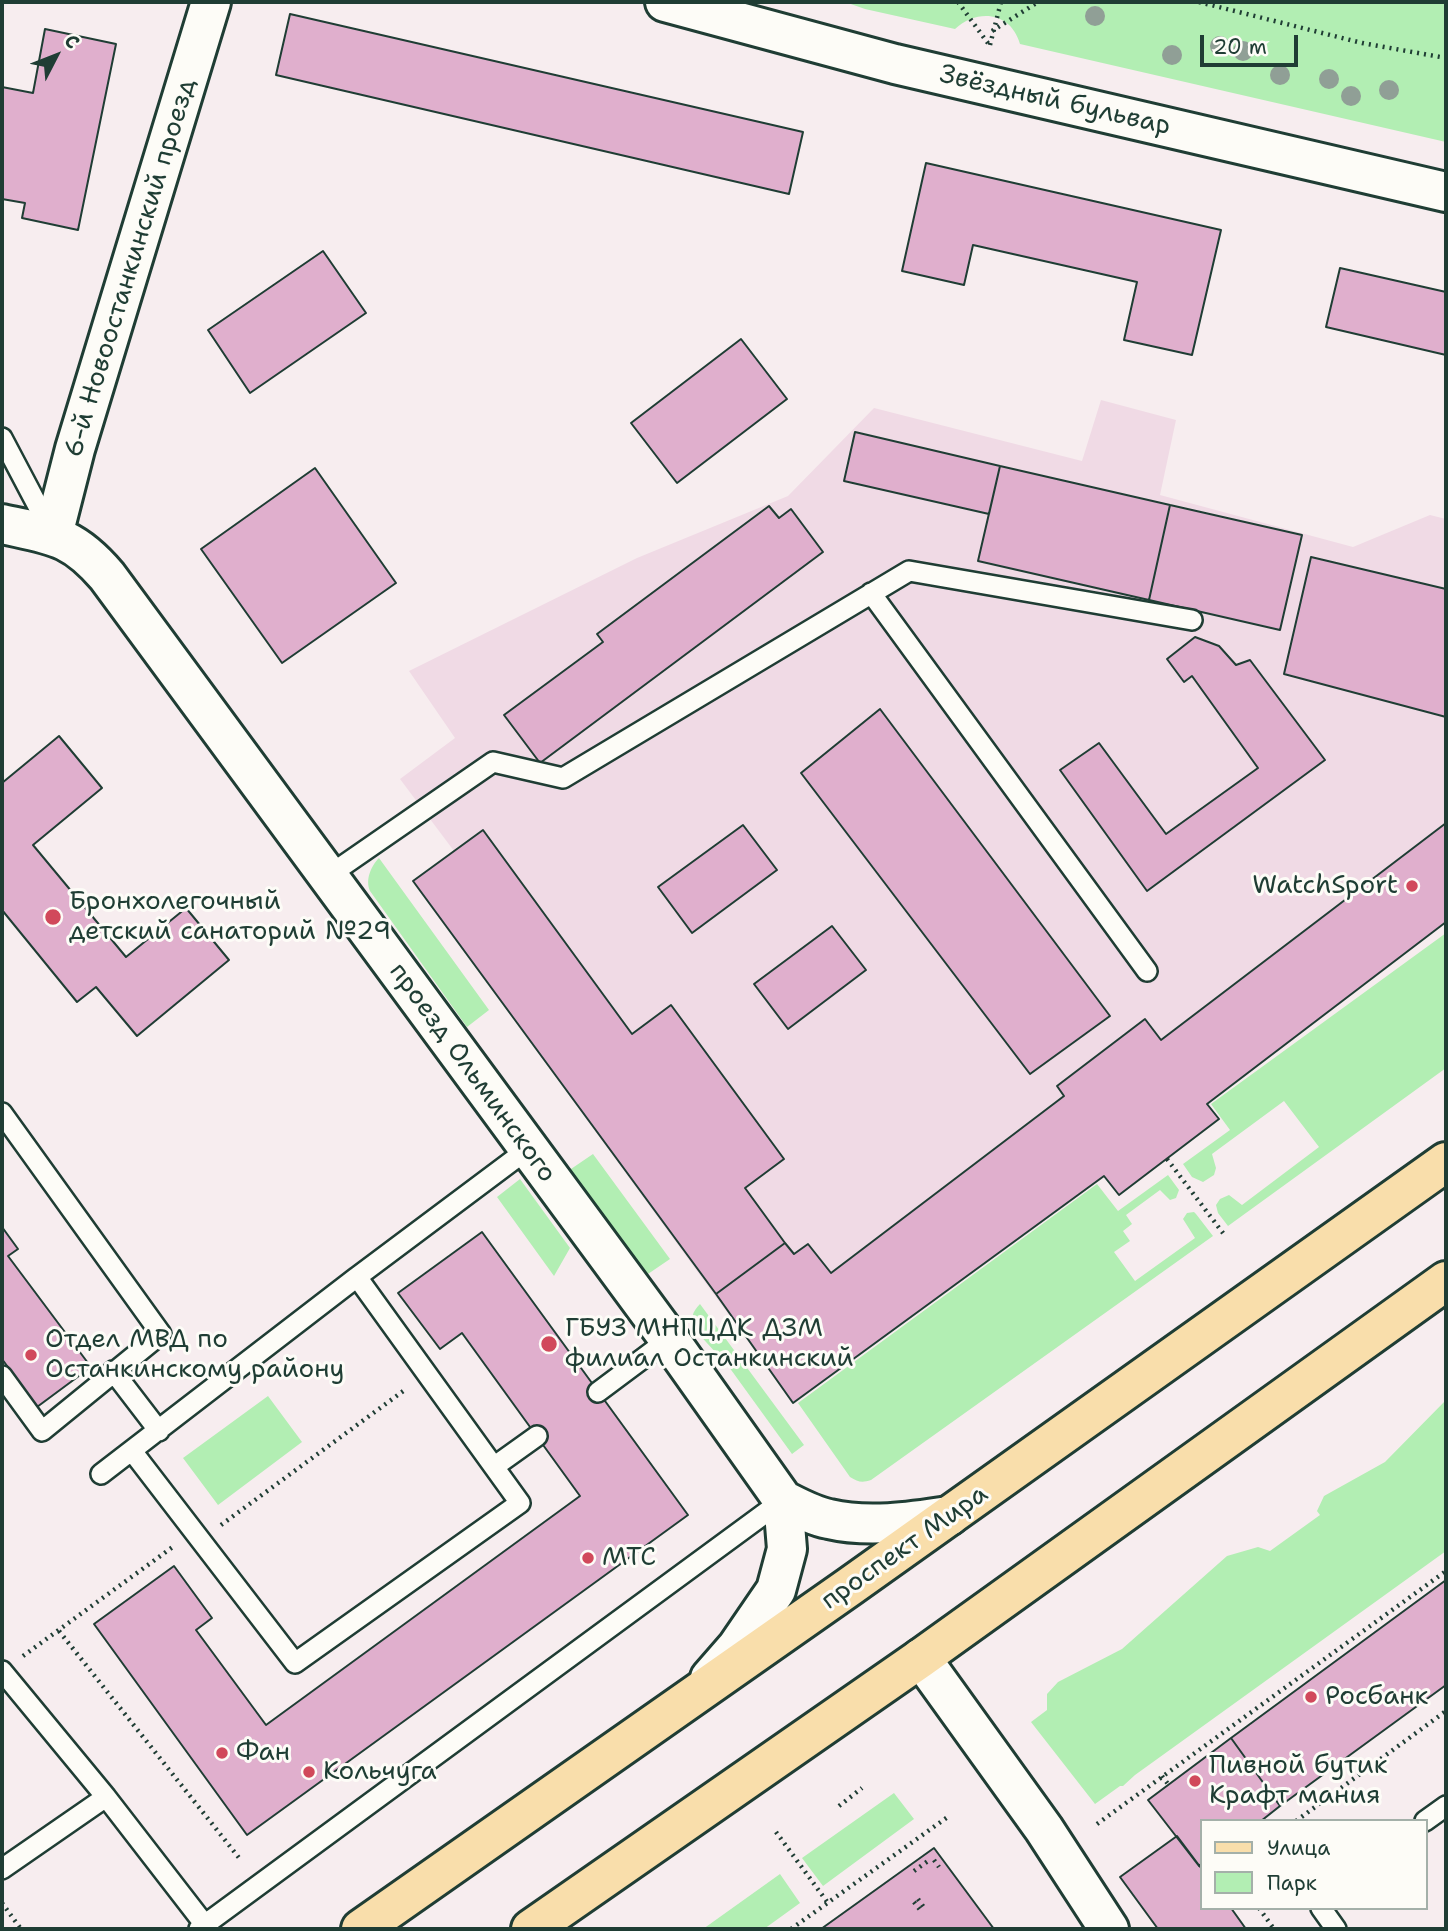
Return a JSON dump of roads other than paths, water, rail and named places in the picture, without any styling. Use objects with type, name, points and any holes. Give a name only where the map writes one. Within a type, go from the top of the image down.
[{"type":"main road","name":"проспект Мира","points":[[361,1929],[949,1516],[1446,1162]]},
{"type":"main road","points":[[531,1929],[921,1658],[1446,1281]]},
{"type":"street","name":"6-й Новоостанкинский проезд","points":[[53,535],[75,449],[211,2]]},
{"type":"street","name":"Звёздный бульвар","points":[[665,2],[895,64],[1446,192]]},
{"type":"street","name":"проезд Ольминского","points":[[2,524],[53,535],[78,546],[107,576],[669,1339],[783,1500]]},
{"type":"street","points":[[690,1699],[737,1647],[776,1590],[787,1549],[783,1500],[828,1519],[840,1521],[908,1523],[949,1516]]},
{"type":"street","points":[[921,1658],[1044,1829],[1109,1929]]},
{"type":"lane","points":[[2,438],[53,535]]},
{"type":"lane","points":[[328,876],[493,762],[563,778],[909,571],[1192,620]]},
{"type":"lane","points":[[871,593],[1147,971]]},
{"type":"lane","points":[[2,1114],[161,1334],[42,1431],[2,1376]]},
{"type":"lane","points":[[101,1474],[528,1149]]},
{"type":"lane","points":[[132,1451],[295,1663],[520,1503],[357,1277]]},
{"type":"lane","points":[[598,1392],[669,1339]]},
{"type":"lane","points":[[113,1371],[159,1430]]},
{"type":"lane","points":[[495,1466],[537,1436]]},
{"type":"lane","points":[[2,1671],[106,1797],[202,1927],[783,1500]]},
{"type":"lane","points":[[2,1869],[106,1797]]},
{"type":"lane","points":[[1427,1819],[1446,1805]]},
{"type":"lane","points":[[1322,1910],[1336,1929]]},
{"type":"place","name":"WatchSport","points":[[1412,886]]},
{"type":"place","name":"Бронхолегочный детский санаторий №29","points":[[53,917]]},
{"type":"place","name":"ГБУЗ МНПЦДК ДЗМ филиал Останкинский","points":[[549,1344]]},
{"type":"place","name":"Отдел МВД по Останкинскому району","points":[[31,1355]]},
{"type":"place","name":"МТС","points":[[588,1558]]},
{"type":"place","name":"Росбанк","points":[[1311,1697]]},
{"type":"place","name":"Фан","points":[[222,1753]]},
{"type":"place","name":"Кольчуга","points":[[309,1772]]},
{"type":"place","name":"Пивной бутик Крафт мания","points":[[1195,1781]]}]
